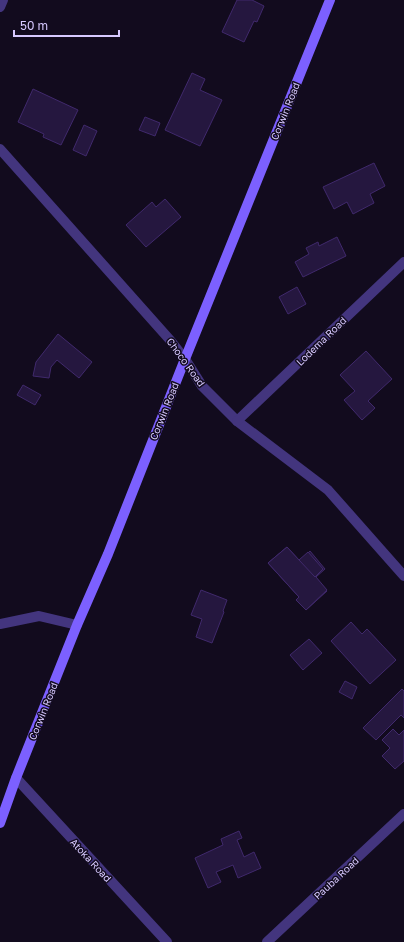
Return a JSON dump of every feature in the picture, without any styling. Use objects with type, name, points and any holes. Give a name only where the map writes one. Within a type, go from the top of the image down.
[{"type":"main road","name":"Corwin Road","points":[[0,823],[16,778],[77,625],[108,554],[330,0]]},
{"type":"street","points":[[0,7],[3,0]]},
{"type":"street","name":"Choco Road","points":[[0,149],[170,340],[185,359],[202,386],[237,420],[328,490],[404,576]]},
{"type":"street","name":"Lodema Road","points":[[237,420],[404,262]]},
{"type":"street","points":[[0,624],[39,616],[77,625]]},
{"type":"street","name":"Atoka Road","points":[[16,778],[167,942]]},
{"type":"street","name":"Pauba Road","points":[[267,942],[404,814]]},
{"type":"building","points":[[237,0],[252,0],[264,6],[257,22],[254,21],[244,42],[222,32]]},
{"type":"building","points":[[192,73],[205,79],[200,90],[222,100],[200,146],[165,130]]},
{"type":"building","points":[[33,89],[78,110],[61,145],[43,137],[44,134],[18,122]]},
{"type":"building","points":[[145,117],[160,123],[155,136],[139,130]]},
{"type":"building","points":[[84,125],[97,131],[86,156],[73,150]]},
{"type":"building","points":[[374,163],[385,186],[370,194],[374,203],[353,214],[347,202],[334,209],[323,187]]},
{"type":"building","points":[[165,199],[181,217],[146,247],[126,225],[152,202],[156,207]]},
{"type":"building","points":[[337,237],[346,256],[303,277],[295,262],[309,254],[306,248],[318,242],[319,246]]},
{"type":"building","points":[[297,287],[306,304],[288,314],[279,297]]},
{"type":"building","points":[[58,334],[92,362],[79,378],[57,360],[51,367],[49,378],[33,376],[36,362]]},
{"type":"building","points":[[366,351],[392,379],[368,401],[375,408],[362,420],[344,400],[355,391],[340,375]]},
{"type":"building","points":[[23,385],[41,395],[35,405],[17,395]]},
{"type":"building","points":[[287,547],[327,591],[306,610],[296,600],[299,597],[268,563]]},
{"type":"building","points":[[287,547],[300,561],[310,551],[325,569],[316,577],[327,590],[306,610],[296,600],[299,597],[268,563]]},
{"type":"building","points":[[308,552],[323,569],[315,577],[299,560]]},
{"type":"building","points":[[201,590],[227,600],[212,643],[196,637],[202,619],[191,615]]},
{"type":"building","points":[[351,622],[362,634],[367,629],[396,660],[370,684],[331,641]]},
{"type":"building","points":[[309,639],[322,653],[303,670],[290,655]]},
{"type":"building","points":[[345,681],[357,687],[352,699],[339,692]]},
{"type":"building","points":[[402,689],[404,691],[404,718],[401,715],[376,740],[363,728]]},
{"type":"building","points":[[393,729],[399,735],[404,730],[404,761],[395,769],[382,756],[390,748],[382,740]]},
{"type":"building","points":[[239,831],[242,838],[237,840],[244,857],[254,852],[261,868],[238,878],[233,865],[216,872],[221,882],[208,888],[195,858],[223,845],[221,839]]}]
